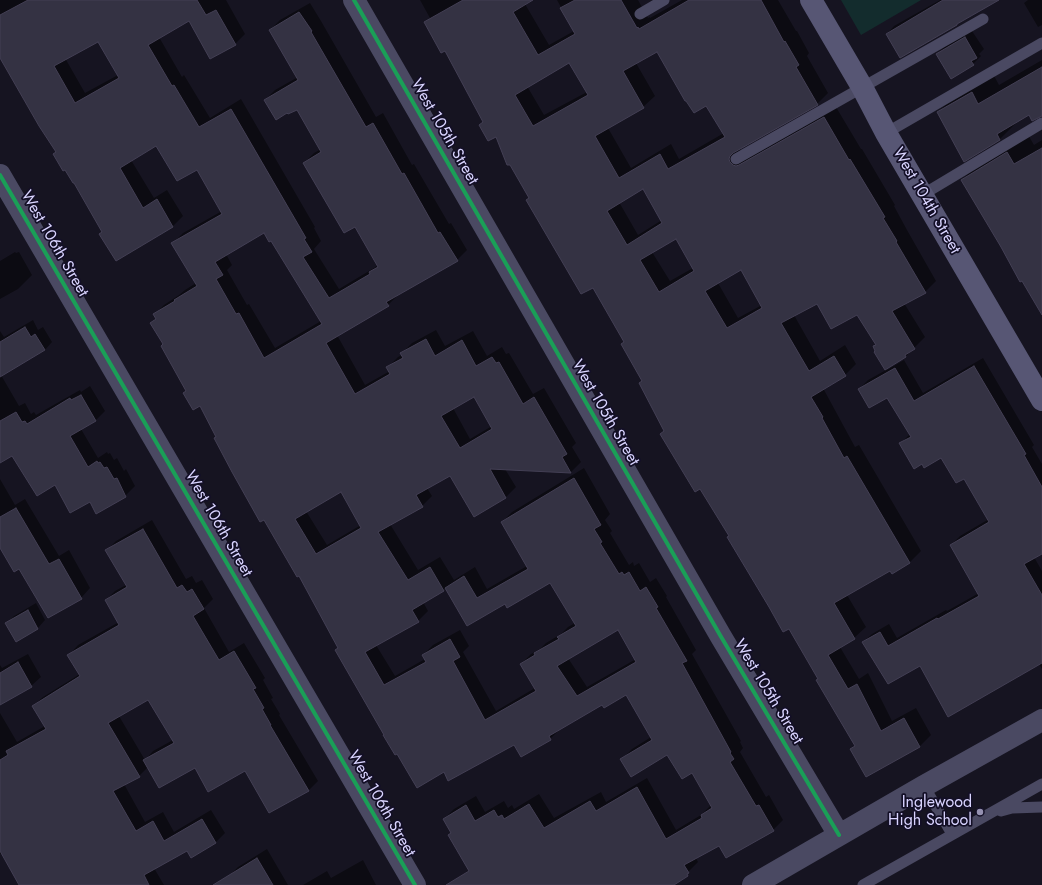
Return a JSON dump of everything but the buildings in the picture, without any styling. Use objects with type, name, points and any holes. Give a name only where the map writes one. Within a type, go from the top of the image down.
[{"type":"street","name":"West 105th Street","points":[[354,0],[720,635],[839,835]]},
{"type":"street","name":"West 104th Street","points":[[811,0],[862,87],[886,133],[922,195],[1040,391]]},
{"type":"street","name":"West 106th Street","points":[[0,175],[415,885]]},
{"type":"street","points":[[753,885],[1042,720]]},
{"type":"lane","points":[[640,14],[664,0]]},
{"type":"lane","points":[[736,160],[983,19]]},
{"type":"lane","points":[[886,133],[1042,43]]},
{"type":"lane","points":[[922,195],[1042,123]]},
{"type":"lane","points":[[863,885],[1042,784]]},
{"type":"lane","points":[[924,786],[952,834]]},
{"type":"lane","points":[[991,813],[1012,808],[1042,807]]},
{"type":"green space","points":[[841,0],[921,0],[861,35]]},
{"type":"cycle path","points":[[354,0],[720,635],[839,835]]},
{"type":"cycle path","points":[[0,175],[415,885]]},
{"type":"place","name":"Inglewood High School","points":[[980,812]]}]
